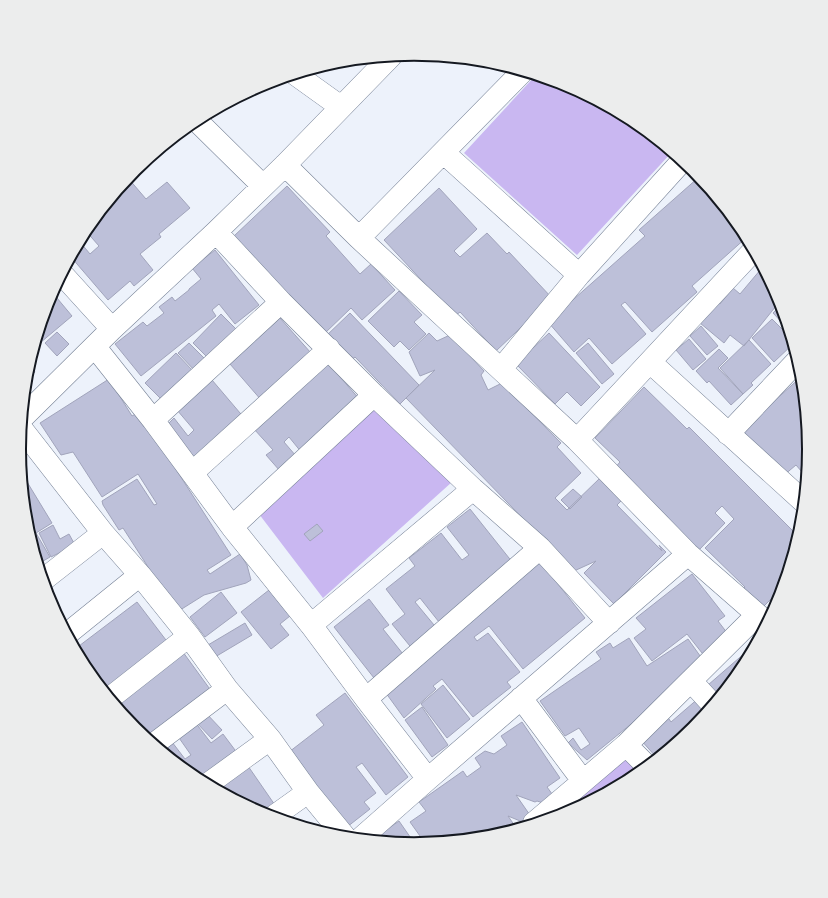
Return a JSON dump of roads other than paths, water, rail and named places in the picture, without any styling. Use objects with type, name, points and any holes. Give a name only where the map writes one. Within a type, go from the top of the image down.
[{"type":"street","points":[[28,412],[112,329],[285,165],[385,62]]},
{"type":"street","points":[[359,238],[519,75]]},
{"type":"street","points":[[301,78],[341,107]]},
{"type":"street","points":[[201,124],[263,186]]},
{"type":"street","points":[[444,153],[579,275]]},
{"type":"street","points":[[285,165],[359,238],[577,440],[688,554],[762,619],[690,681],[626,745],[545,814]]},
{"type":"street","points":[[501,369],[579,275],[678,165]]},
{"type":"street","points":[[216,232],[281,302],[374,395],[473,489],[540,548],[609,623]]},
{"type":"street","points":[[577,440],[750,255]]},
{"type":"street","points":[[66,278],[112,329]]},
{"type":"street","points":[[153,420],[281,302]]},
{"type":"street","points":[[95,347],[153,420],[232,526],[311,625],[428,779]]},
{"type":"street","points":[[192,473],[329,349]]},
{"type":"street","points":[[650,362],[728,434],[799,495]]},
{"type":"street","points":[[728,434],[793,365]]},
{"type":"street","points":[[232,526],[374,395]]},
{"type":"street","points":[[27,435],[103,533],[140,575],[227,689],[270,738],[308,792],[339,830]]},
{"type":"street","points":[[311,625],[473,489]]},
{"type":"street","points":[[48,576],[103,533]]},
{"type":"street","points":[[366,699],[540,548]]},
{"type":"street","points":[[365,834],[688,554]]},
{"type":"street","points":[[71,631],[140,575]]},
{"type":"street","points":[[114,695],[188,636]]},
{"type":"street","points":[[690,681],[710,701]]},
{"type":"street","points":[[158,741],[227,689]]},
{"type":"street","points":[[521,698],[583,781]]},
{"type":"street","points":[[213,781],[270,738]]},
{"type":"street","points":[[626,745],[643,762]]},
{"type":"street","points":[[280,812],[308,792]]}]
